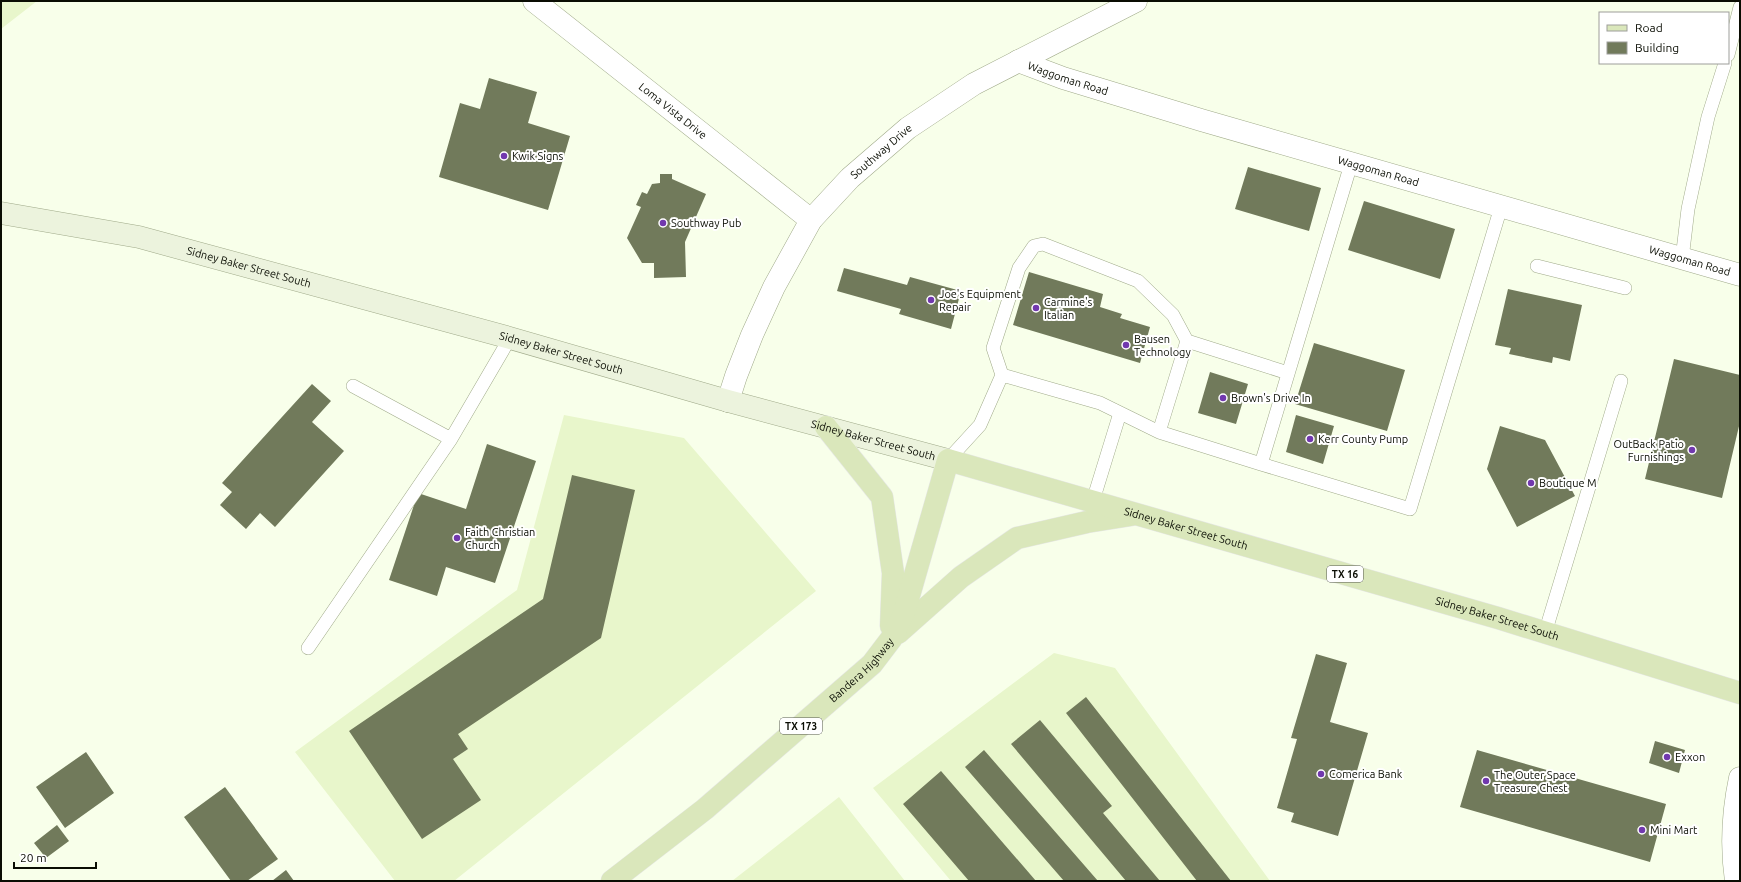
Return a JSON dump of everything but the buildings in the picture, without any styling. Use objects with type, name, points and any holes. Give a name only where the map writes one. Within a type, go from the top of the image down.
[{"type":"main road","name":"Sidney Baker Street South","points":[[1,213],[139,237],[510,338],[728,401],[948,460],[1090,511],[1138,514],[1545,632],[1740,693]]},
{"type":"main road","points":[[826,427],[882,497],[893,573],[891,639]]},
{"type":"main road","name":"Bandera Highway","points":[[612,881],[717,798],[872,664],[891,639],[904,613],[948,460]]},
{"type":"main road","points":[[891,639],[961,577],[1017,538],[1090,511]]},
{"type":"street","name":"Loma Vista Drive","points":[[534,1],[811,220]]},
{"type":"street","name":"Southway Drive","points":[[728,401],[752,335],[774,287],[811,220],[850,178],[908,128],[974,84],[1136,1]]},
{"type":"street","name":"Waggoman Road","points":[[1018,61],[1070,80],[1352,164],[1740,275]]},
{"type":"street","points":[[1736,881],[1733,862],[1734,833],[1740,778]]},
{"type":"lane","points":[[1729,51],[1740,7]]},
{"type":"lane","points":[[1682,259],[1688,209],[1696,171],[1708,117],[1725,64]]},
{"type":"lane","points":[[1261,464],[1352,164]]},
{"type":"lane","points":[[1002,375],[1100,403],[1159,432],[1410,509],[1501,207]]},
{"type":"lane","points":[[948,460],[980,425],[1002,375],[993,348],[1019,268],[1034,246],[1043,244],[1138,281],[1173,315],[1187,341],[1288,373]]},
{"type":"lane","points":[[1537,266],[1625,288]]},
{"type":"lane","points":[[308,648],[451,439],[510,338]]},
{"type":"lane","points":[[1159,432],[1187,341]]},
{"type":"lane","points":[[1545,632],[1621,382]]},
{"type":"lane","points":[[353,386],[451,439]]},
{"type":"lane","points":[[1090,511],[1120,413]]},
{"type":"shaded area","points":[[1,1],[37,1],[1,29]]},
{"type":"shaded area","points":[[564,415],[684,438],[816,591],[454,881],[395,881],[295,752],[517,590]]},
{"type":"shaded area","points":[[1054,653],[1115,668],[1270,881],[951,881],[873,788]]},
{"type":"shaded area","points":[[839,797],[905,881],[732,881]]},
{"type":"place","name":"Kwik Signs","points":[[504,156]]},
{"type":"place","name":"Southway Pub","points":[[663,223]]},
{"type":"place","name":"Joe's Equipment Repair","points":[[931,300]]},
{"type":"place","name":"Carmine's Italian","points":[[1036,308]]},
{"type":"place","name":"Bausen Technology","points":[[1126,345]]},
{"type":"place","name":"Brown's Drive In","points":[[1223,398]]},
{"type":"place","name":"Kerr County Pump","points":[[1310,439]]},
{"type":"place","name":"OutBack Patio Furnishings","points":[[1692,450]]},
{"type":"place","name":"Boutique M","points":[[1531,483]]},
{"type":"place","name":"Faith Christian Church","points":[[457,538]]},
{"type":"place","name":"Exxon","points":[[1667,757]]},
{"type":"place","name":"Comerica Bank","points":[[1321,774]]},
{"type":"place","name":"The Outer Space Treasure Chest","points":[[1486,781]]},
{"type":"place","name":"Mini Mart","points":[[1642,830]]}]
